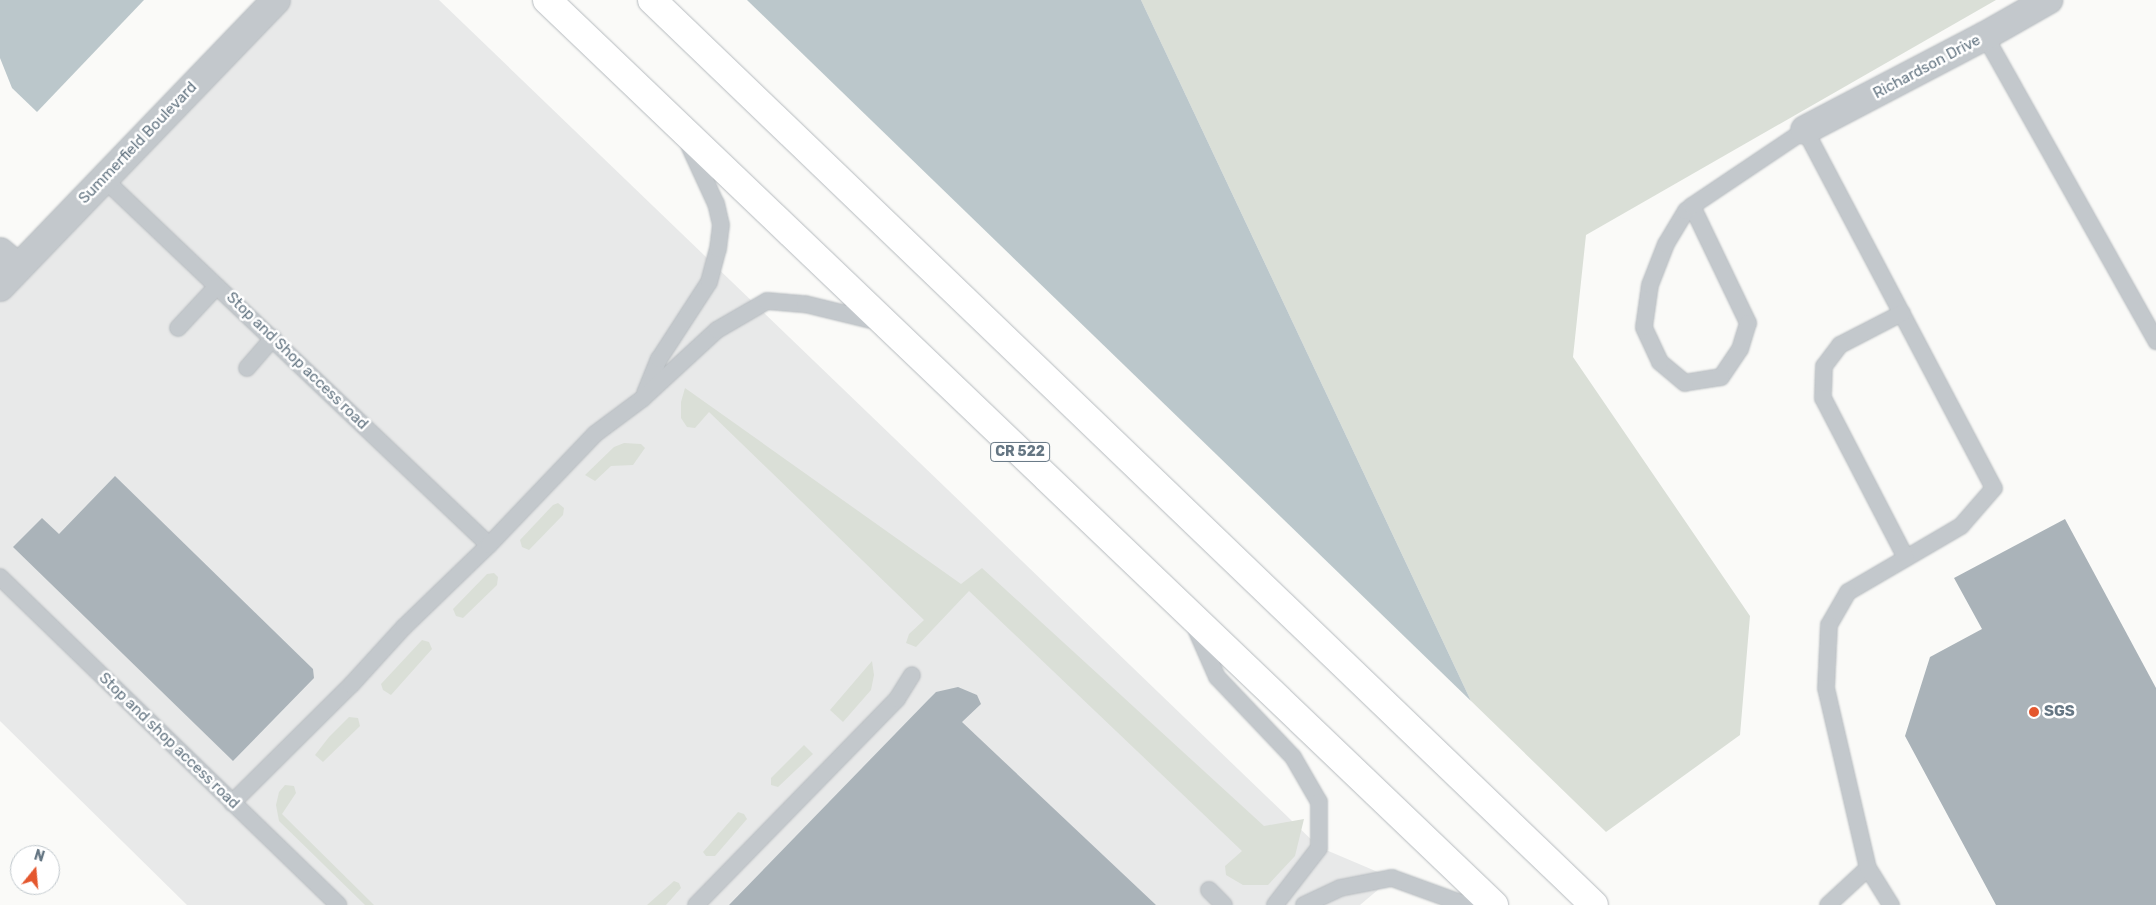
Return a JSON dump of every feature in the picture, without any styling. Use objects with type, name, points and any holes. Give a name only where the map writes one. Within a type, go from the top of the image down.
[{"type":"main road","name":"CR 522","points":[[547,0],[1494,905]]},
{"type":"main road","points":[[652,0],[1594,905]]},
{"type":"street","name":"Summerfield Boulevard","points":[[0,287],[9,259],[104,179],[276,0]]},
{"type":"street","name":"Richardson Drive","points":[[1805,130],[1986,36],[2048,0]]},
{"type":"lane","points":[[1986,36],[2156,341]]},
{"type":"lane","points":[[642,400],[659,360],[709,282],[718,249],[721,225],[716,204],[682,130]]},
{"type":"lane","points":[[1692,206],[1748,323],[1740,349],[1721,377],[1685,383],[1660,362],[1644,327],[1650,285],[1666,244],[1686,211],[1692,206],[1805,130],[1994,488],[1961,526],[1848,592],[1829,625],[1826,688],[1868,868],[1891,905]]},
{"type":"lane","name":"Stop and Shop access road","points":[[104,179],[273,338],[488,545]]},
{"type":"lane","points":[[178,328],[217,286]]},
{"type":"lane","points":[[232,803],[351,685],[404,627],[488,545],[595,434],[642,400],[717,330],[767,301],[805,304],[885,323]]},
{"type":"lane","points":[[1902,313],[1840,345],[1824,366],[1823,398],[1906,558]]},
{"type":"lane","points":[[247,368],[273,338]]},
{"type":"lane","name":"Stop and shop access road","points":[[0,577],[338,905]]},
{"type":"lane","points":[[1189,614],[1217,678],[1293,757],[1319,802],[1319,848],[1275,905]]},
{"type":"lane","points":[[696,905],[897,699],[912,675]]},
{"type":"lane","points":[[1828,905],[1868,868]]},
{"type":"lane","points":[[1304,905],[1340,888],[1392,878],[1466,905]]},
{"type":"lane","points":[[1209,890],[1224,905]]},
{"type":"shaded area","points":[[0,0],[144,0],[37,112],[12,88],[0,58]]},
{"type":"shaded area","points":[[281,0],[439,0],[1319,847],[1392,878],[1360,905],[187,905],[0,721],[0,295]]},
{"type":"shaded area","points":[[747,0],[1141,0],[1471,701]]},
{"type":"shaded area","points":[[1141,0],[1996,0],[1586,235],[1573,357],[1750,616],[1740,735],[1606,832],[1471,701]]},
{"type":"shaded area","points":[[685,388],[961,584],[982,568],[1264,826],[1304,819],[1295,856],[1268,885],[1243,885],[1226,875],[1225,866],[1242,851],[969,591],[916,647],[906,643],[909,634],[924,620],[709,412],[695,428],[687,427],[681,418],[681,402]]},
{"type":"shaded area","points":[[624,443],[641,444],[645,448],[633,465],[611,466],[595,481],[585,475],[614,447]]},
{"type":"shaded area","points":[[558,503],[564,508],[563,515],[529,550],[522,547],[520,540],[553,505]]},
{"type":"shaded area","points":[[494,573],[498,577],[497,585],[463,618],[456,616],[453,609],[487,574]]},
{"type":"shaded area","points":[[422,640],[429,642],[432,649],[391,695],[383,690],[381,684]]},
{"type":"shaded area","points":[[872,661],[874,675],[871,690],[843,722],[830,710]]},
{"type":"shaded area","points":[[349,717],[358,718],[360,726],[323,762],[315,755],[329,737]]},
{"type":"shaded area","points":[[804,745],[813,754],[778,787],[771,785],[771,778]]},
{"type":"shaded area","points":[[285,785],[294,786],[296,793],[282,814],[374,905],[365,905],[279,821],[276,805],[279,792]]},
{"type":"shaded area","points":[[738,812],[744,814],[747,819],[715,856],[706,856],[703,852]]},
{"type":"shaded area","points":[[674,881],[679,883],[681,888],[666,905],[647,905]]},
{"type":"building","points":[[115,476],[313,669],[314,678],[233,761],[13,547],[42,518],[59,534]]},
{"type":"building","name":"SGS","points":[[2065,519],[2156,688],[2156,905],[1996,905],[1905,736],[1930,657],[1982,629],[1954,578]]},
{"type":"building","points":[[958,687],[977,695],[981,704],[962,722],[1156,905],[729,905],[936,692]]},
{"type":"place","name":"SGS","points":[[2034,712]]}]
